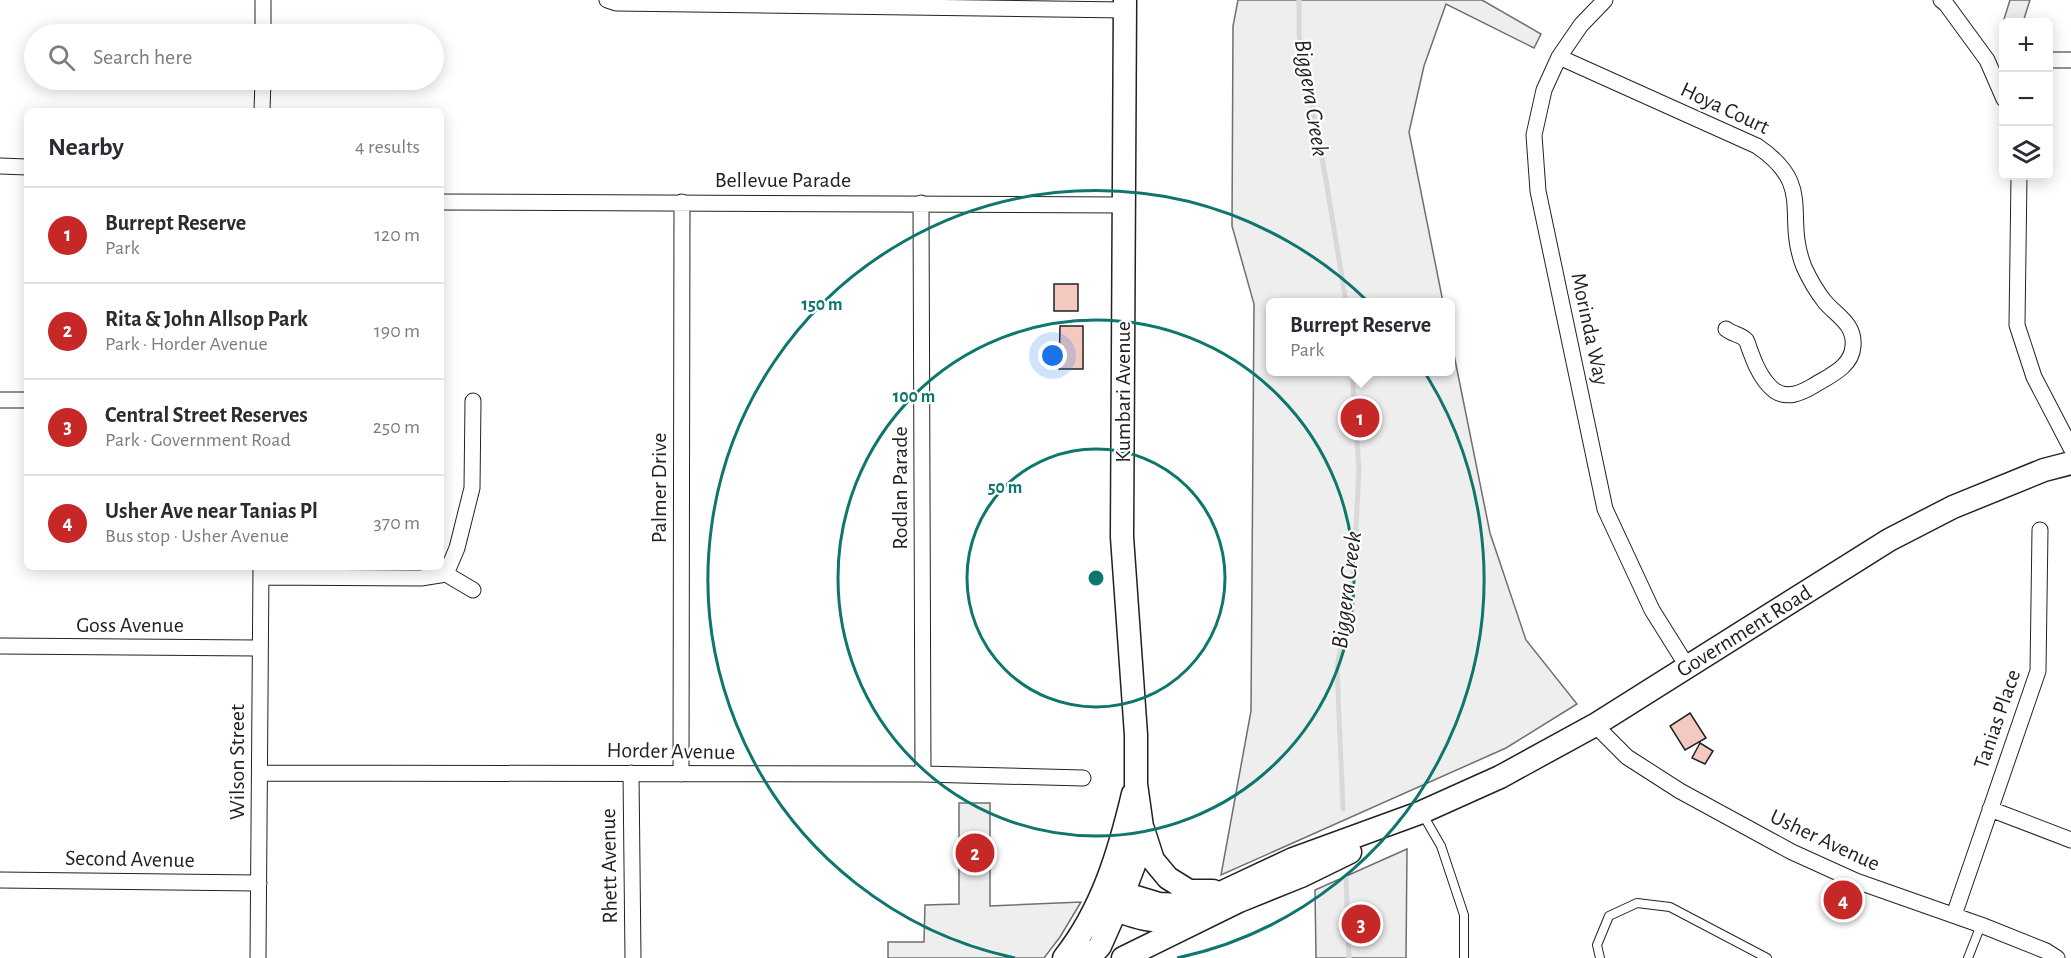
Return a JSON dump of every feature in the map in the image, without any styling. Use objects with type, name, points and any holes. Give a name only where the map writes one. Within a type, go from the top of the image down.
[{"type":"street","points":[[263,0],[263,24]]},
{"type":"street","points":[[607,0],[616,3],[1125,5]]},
{"type":"street","name":"Morinda Way","points":[[1605,0],[1581,25],[1559,57],[1544,90],[1534,135],[1538,191],[1605,509],[1652,610],[1687,666]]},
{"type":"street","points":[[1941,0],[1999,73]]},
{"type":"street","name":"Kumbari Avenue","points":[[1111,899],[1134,865],[1142,827],[1136,784],[1136,735],[1122,537],[1125,5]]},
{"type":"street","name":"Hoya Court","points":[[1559,57],[1757,146],[1773,156],[1784,169],[1794,188],[1798,248],[1804,267],[1825,302],[1849,325],[1854,345],[1852,352],[1842,368],[1802,393],[1785,395],[1773,389],[1757,370],[1746,341],[1726,329]]},
{"type":"street","points":[[2053,60],[2071,60]]},
{"type":"street","points":[[262,108],[263,90]]},
{"type":"street","points":[[0,166],[24,167]]},
{"type":"street","points":[[2019,180],[2017,325],[2034,377],[2071,448]]},
{"type":"street","name":"Bellevue Parade","points":[[444,202],[1124,205]]},
{"type":"street","name":"Palmer Drive","points":[[681,774],[682,202]]},
{"type":"street","name":"Rodlan Parade","points":[[921,203],[923,774]]},
{"type":"street","points":[[0,400],[24,400]]},
{"type":"street","points":[[446,574],[457,548],[472,488],[473,401]]},
{"type":"street","name":"Government Road","points":[[1111,899],[1145,920],[1173,922],[1237,894],[1301,876],[1372,842],[1422,812],[1500,777],[1595,725],[1889,540],[1953,507],[2044,470],[2071,463]]},
{"type":"street","name":"Tanias Place","points":[[1954,915],[2038,671],[2040,530]]},
{"type":"street","points":[[261,572],[421,578],[446,574],[473,590]]},
{"type":"street","name":"Wilson Street","points":[[258,958],[261,572]]},
{"type":"street","name":"Goss Avenue","points":[[0,646],[260,648]]},
{"type":"street","name":"Usher Avenue","points":[[1595,725],[1635,763],[1680,791],[1792,852],[1856,881],[1981,924],[2046,951],[2057,958]]},
{"type":"street","name":"Horder Avenue","points":[[260,773],[923,774],[1083,778]]},
{"type":"street","name":"Rhett Avenue","points":[[631,773],[633,958]]},
{"type":"street","name":"Kumbari Avenue","points":[[1111,899],[1136,784]]},
{"type":"street","points":[[1990,808],[2071,840]]},
{"type":"street","name":"Government Road","points":[[1142,827],[1153,860],[1168,878],[1189,891],[1237,894]]},
{"type":"street","name":"Second Avenue","points":[[0,880],[259,883]]},
{"type":"street","name":"Government Road","points":[[1123,958],[1237,894]]},
{"type":"street","points":[[1064,958],[1111,899]]},
{"type":"street","points":[[1089,958],[1100,946],[1111,899]]},
{"type":"lane","points":[[1422,812],[1440,846],[1464,915],[1464,958]]},
{"type":"lane","points":[[1600,958],[1597,945],[1609,916],[1637,903],[1670,906],[1767,958]]},
{"type":"lane","points":[[1968,958],[1981,924]]},
{"type":"shaded area","points":[[1238,0],[1482,0],[1541,34],[1534,48],[1446,4],[1424,66],[1409,132],[1442,298],[1266,298],[1266,376],[1455,376],[1455,360],[1490,533],[1526,640],[1577,704],[1506,748],[1221,875],[1251,711],[1254,304],[1232,226],[1233,26]]},
{"type":"shaded area","points":[[2010,0],[2030,0],[2024,18],[2004,18]]},
{"type":"shaded area","points":[[959,803],[990,803],[990,906],[1081,902],[1044,958],[888,958],[888,942],[924,942],[925,905],[959,904]]},
{"type":"shaded area","points":[[1407,849],[1406,958],[1316,958],[1315,890]]},
{"type":"building","points":[[1054,284],[1078,284],[1078,311],[1054,311]]},
{"type":"building","points":[[1060,326],[1083,326],[1083,369],[1059,369]]},
{"type":"building","points":[[1690,713],[1706,738],[1685,750],[1670,726]]},
{"type":"building","points":[[1700,743],[1713,751],[1705,764],[1692,758]]},
{"type":"waterway","name":"Biggera Creek","points":[[1299,0],[1299,35],[1345,298]]},
{"type":"waterway","name":"Biggera Creek","points":[[1343,809],[1337,668],[1354,567],[1359,469],[1352,376]]},
{"type":"waterway","name":"Biggera Creek","points":[[1346,878],[1349,958]]},
{"type":"place","name":"Burrept Reserve","points":[[1360,418]]},
{"type":"place","name":"Rita & John Allsop Park","points":[[975,853]]},
{"type":"place","name":"Usher Ave near Tanias Pl","points":[[1843,900]]},
{"type":"place","name":"Central Street Reserves","points":[[1361,924]]}]
